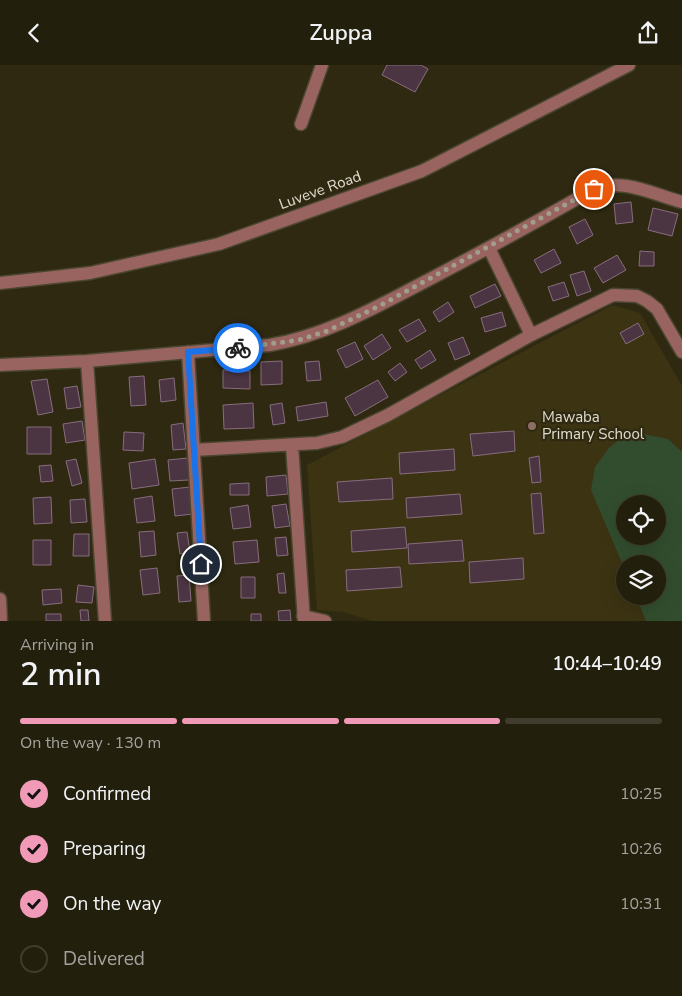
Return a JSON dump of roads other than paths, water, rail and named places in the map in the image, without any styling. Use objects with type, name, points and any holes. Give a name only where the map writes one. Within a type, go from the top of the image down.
[{"type":"street","points":[[301,124],[322,65]]},
{"type":"street","name":"Luveve Road","points":[[0,283],[90,273],[219,244],[422,171],[629,65]]},
{"type":"street","points":[[0,365],[87,361],[270,345],[299,340],[327,331],[381,305],[604,186],[624,185],[682,202]]},
{"type":"street","points":[[489,248],[532,335]]},
{"type":"street","points":[[194,450],[317,443],[342,437],[388,415],[532,335],[613,295],[637,296],[657,309],[682,351]]},
{"type":"street","points":[[188,352],[204,621]]},
{"type":"street","points":[[87,361],[105,621]]},
{"type":"street","points":[[292,445],[304,619],[325,621]]},
{"type":"street","points":[[0,599],[1,621]]},
{"type":"place","name":"Mawaba Primary School","points":[[532,426]]}]
